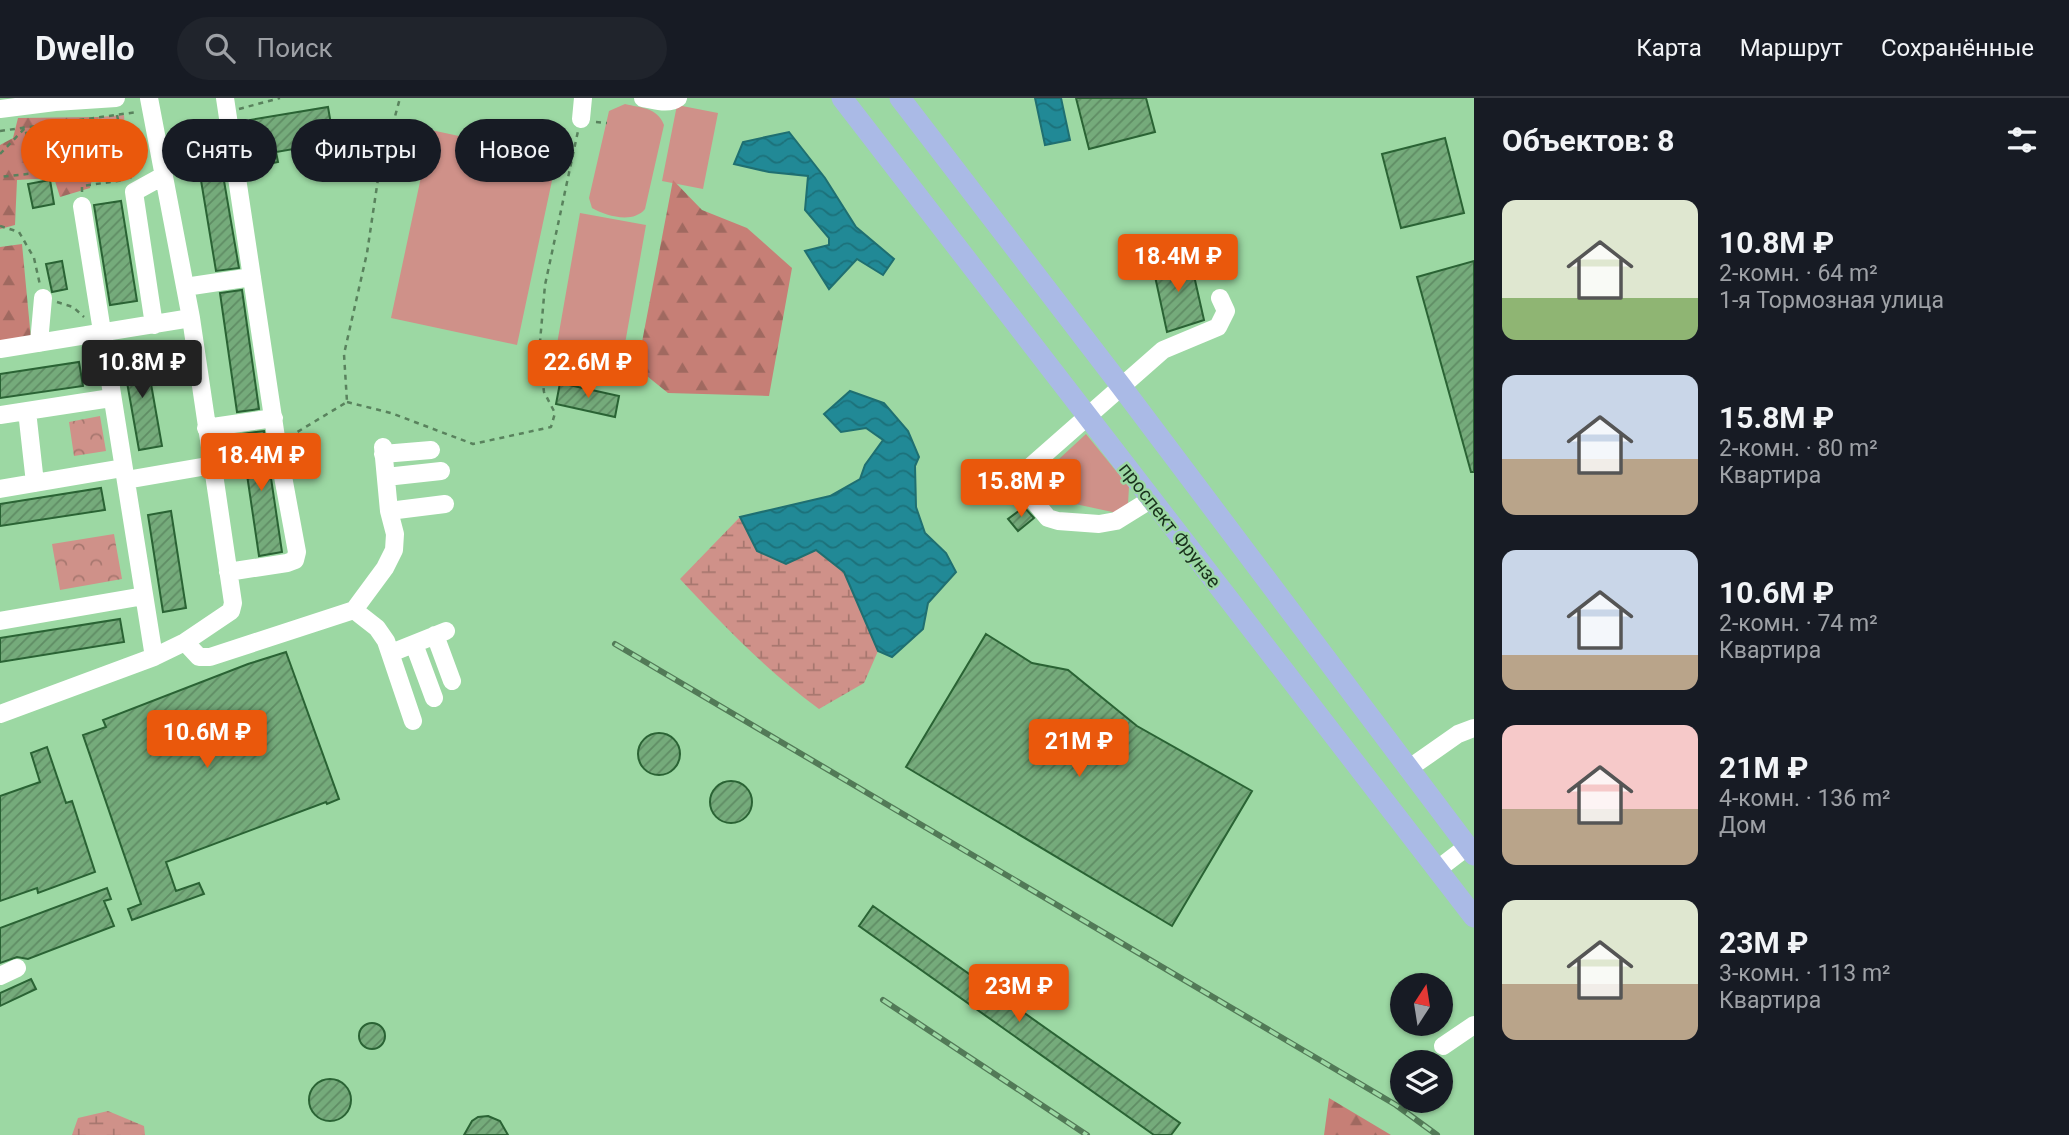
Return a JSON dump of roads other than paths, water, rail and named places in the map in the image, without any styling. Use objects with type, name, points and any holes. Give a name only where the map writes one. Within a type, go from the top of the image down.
[{"type":"main road","name":"проспект Фрунзе","points":[[842,98],[1474,917]]},
{"type":"main road","points":[[900,98],[1471,851]]},
{"type":"street","points":[[581,119],[583,98]]},
{"type":"street","points":[[643,98],[664,102],[678,98]]},
{"type":"street","points":[[9,105],[55,102],[117,106]]},
{"type":"street","points":[[150,104],[162,170]]},
{"type":"street","points":[[225,105],[277,443],[297,552],[295,561],[228,572]]},
{"type":"street","points":[[154,325],[134,192],[162,177]]},
{"type":"street","points":[[0,714],[154,657],[185,642],[231,611],[233,603],[191,318],[164,182]]},
{"type":"street","points":[[82,206],[154,657]]},
{"type":"street","points":[[185,287],[253,277]]},
{"type":"street","points":[[38,343],[43,298]]},
{"type":"street","points":[[1150,500],[1116,521],[1100,524],[1058,522],[1048,518],[1025,489],[1030,467],[1163,350],[1218,327],[1226,310],[1220,298]]},
{"type":"street","points":[[0,349],[191,318]]},
{"type":"street","points":[[0,415],[111,398]]},
{"type":"street","points":[[27,411],[35,483]]},
{"type":"street","points":[[206,428],[274,418]]},
{"type":"street","points":[[185,642],[199,657],[210,657],[354,610],[385,568],[394,550],[395,534],[389,512],[383,451],[431,450]]},
{"type":"street","points":[[0,489],[213,465]]},
{"type":"street","points":[[386,477],[441,471]]},
{"type":"street","points":[[389,512],[446,504]]},
{"type":"street","points":[[0,621],[144,596]]},
{"type":"street","points":[[354,610],[377,628],[391,653],[413,721]]},
{"type":"street","points":[[391,653],[441,633],[452,681]]},
{"type":"street","points":[[414,644],[434,698]]},
{"type":"street","points":[[1408,769],[1458,734],[1474,728]]},
{"type":"street","points":[[1437,869],[1471,851]]},
{"type":"street","points":[[0,976],[17,968]]},
{"type":"street","points":[[1443,1046],[1474,1025]]},
{"type":"water","points":[[1035,98],[1061,98],[1070,140],[1045,145]]},
{"type":"water","points":[[789,132],[825,178],[856,227],[894,259],[883,275],[857,259],[829,289],[805,251],[829,245],[829,238],[805,210],[808,176],[769,172],[734,164],[743,142]]},
{"type":"water","points":[[850,391],[884,403],[908,431],[919,457],[915,466],[916,507],[925,533],[946,553],[956,572],[928,603],[923,629],[892,657],[878,651],[844,572],[816,550],[786,564],[757,551],[740,517],[830,496],[860,479],[865,465],[883,440],[866,428],[841,432],[824,414]]},
{"type":"railway","points":[[615,644],[1396,1105],[1437,1135]]},
{"type":"railway","points":[[883,1000],[1087,1135]]}]
